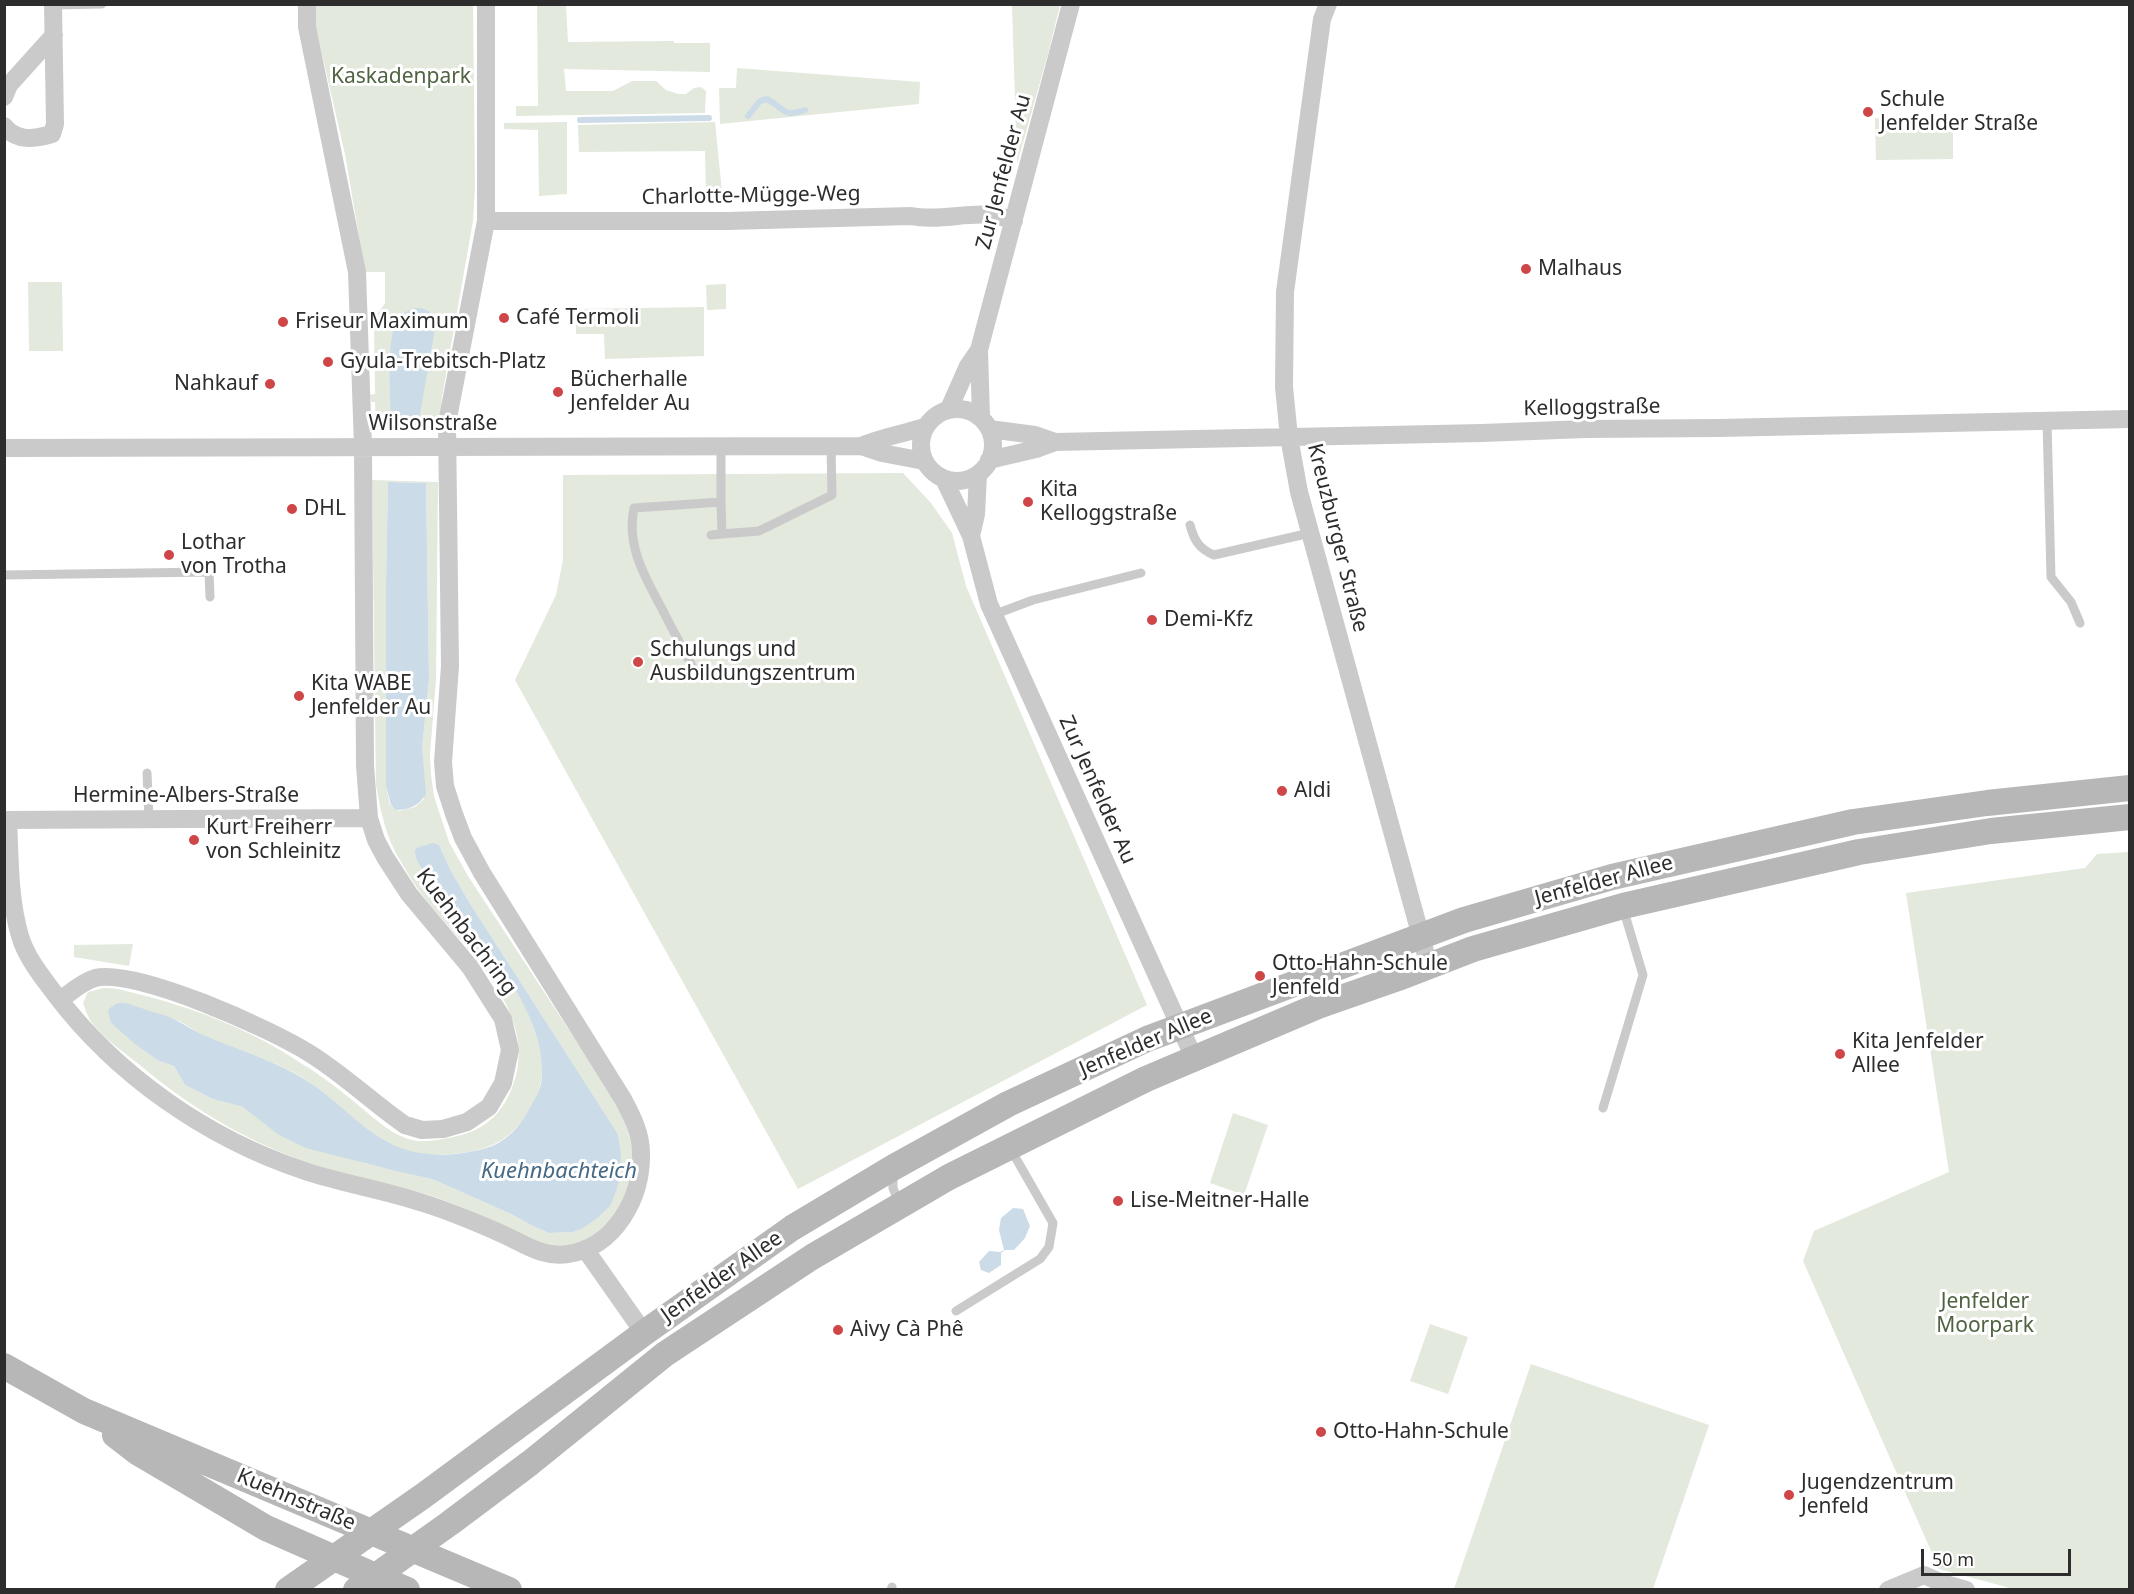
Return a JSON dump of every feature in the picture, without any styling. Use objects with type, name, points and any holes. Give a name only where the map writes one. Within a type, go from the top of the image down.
[{"type":"main road","name":"Jenfelder Allee","points":[[365,1583],[530,1463],[650,1364],[813,1257],[949,1177],[1146,1078],[1194,1058],[1421,936],[1481,914],[1612,877],[1853,822],[1986,803],[2130,788]]},
{"type":"main road","name":"Jenfelder Allee","points":[[288,1590],[566,1392],[792,1227],[1008,1104],[1147,1039],[1180,1026],[1334,984],[1430,966],[1473,949],[1623,906],[1859,852],[1991,831],[2130,817]]},
{"type":"main road","points":[[644,1333],[650,1364]]},
{"type":"main road","name":"Kuehnstraße","points":[[4,1366],[84,1411],[509,1590]]},
{"type":"main road","name":"Kuehnstraße","points":[[84,1411],[137,1452],[266,1528],[333,1558],[365,1583],[407,1590]]},
{"type":"street","points":[[307,4],[307,27],[357,273],[363,447]]},
{"type":"street","points":[[448,447],[447,423],[486,221],[486,4]]},
{"type":"street","name":"Zur Jenfelder Au","points":[[949,409],[968,366],[979,350],[1071,4]]},
{"type":"street","name":"Kreuzburger Straße","points":[[1328,4],[1322,18],[1285,292],[1284,387],[1289,437],[1299,492],[1430,966]]},
{"type":"street","points":[[7,132],[37,139],[52,134],[55,124],[53,5]]},
{"type":"street","points":[[4,97],[9,85],[54,35]]},
{"type":"street","name":"Charlotte-Mügge-Weg","points":[[486,221],[730,221],[911,216],[927,219],[972,215],[1004,216],[1014,220]]},
{"type":"street","name":"Zur Jenfelder Au","points":[[979,350],[985,423]]},
{"type":"street","points":[[949,409],[966,409],[985,423],[993,445],[989,460],[978,475],[958,481],[944,479],[932,472],[924,461],[920,448],[924,427],[933,417],[949,409]]},
{"type":"street","name":"Kelloggstraße","points":[[989,460],[1055,442],[2130,419]]},
{"type":"street","name":"Kelloggstraße","points":[[985,423],[1055,442]]},
{"type":"street","name":"Wilsonstraße","points":[[861,446],[881,437],[924,427]]},
{"type":"street","name":"Wilsonstraße","points":[[4,448],[861,446],[882,453],[924,461]]},
{"type":"street","name":"Kuehnbachring","points":[[60,999],[79,985],[96,978],[120,977],[188,996],[273,1033],[310,1054],[405,1125],[422,1130],[443,1129],[467,1122],[489,1107],[503,1083],[510,1050],[503,1019],[470,967],[394,873],[376,840],[369,818],[365,775],[363,447]]},
{"type":"street","name":"Kuehnbachring","points":[[6,820],[14,902],[21,939],[44,979],[100,1047],[136,1077],[197,1120],[249,1149],[306,1172],[369,1187],[442,1209],[502,1234],[535,1252],[552,1255],[569,1254],[585,1250],[606,1238],[631,1205],[638,1182],[642,1153],[637,1125],[482,873],[463,838],[445,786],[443,762],[450,666],[448,447]]},
{"type":"street","name":"Zur Jenfelder Au","points":[[971,536],[976,514],[978,475]]},
{"type":"street","name":"Zur Jenfelder Au","points":[[944,479],[971,536],[988,604],[1194,1058]]},
{"type":"street","name":"Hermine-Albers-Straße","points":[[6,820],[369,818]]},
{"type":"street","points":[[585,1250],[644,1333]]},
{"type":"street","points":[[1888,1590],[1924,1575],[1966,1590]]},
{"type":"lane","points":[[53,5],[102,4]]},
{"type":"lane","points":[[2047,421],[2051,577],[2071,602],[2080,623]]},
{"type":"lane","points":[[721,446],[722,534]]},
{"type":"lane","points":[[711,535],[759,531],[832,495],[831,446]]},
{"type":"lane","points":[[693,668],[639,567],[632,535],[634,508],[721,502]]},
{"type":"lane","points":[[1190,525],[1194,541],[1205,551],[1214,555],[1310,533]]},
{"type":"lane","points":[[4,575],[209,572],[210,597]]},
{"type":"lane","points":[[993,615],[1033,600],[1141,573]]},
{"type":"lane","points":[[147,773],[149,819]]},
{"type":"lane","points":[[1603,1108],[1643,975],[1623,906]]},
{"type":"lane","points":[[956,1311],[1040,1259],[1049,1247],[1053,1223],[1009,1146]]},
{"type":"lane","points":[[894,1167],[893,1188],[900,1206]]},
{"type":"green space","name":"Kaskadenpark","points":[[314,5],[473,5],[475,187],[473,221],[442,397],[439,428],[376,426],[375,402],[371,402],[370,395],[375,394],[374,323],[385,303],[385,272],[365,272],[345,154],[314,20]]},
{"type":"green space","points":[[537,5],[566,5],[568,42],[710,43],[710,72],[564,69],[566,91],[613,91],[632,81],[656,81],[666,90],[678,94],[686,94],[694,88],[701,87],[706,91],[705,113],[516,116],[516,106],[538,106]]},
{"type":"green space","points":[[1012,5],[1060,5],[1017,164]]},
{"type":"green space","points":[[737,68],[920,82],[919,104],[720,124],[719,88],[736,88]]},
{"type":"green space","points":[[1953,117],[1953,159],[1876,160],[1875,118]]},
{"type":"green space","points":[[567,122],[567,194],[539,196],[538,130],[504,129],[504,123]]},
{"type":"green space","points":[[715,122],[722,192],[706,191],[705,151],[579,152],[578,125]]},
{"type":"green space","points":[[28,282],[62,282],[63,351],[29,351]]},
{"type":"green space","points":[[726,284],[726,309],[707,310],[706,285]]},
{"type":"green space","points":[[704,307],[704,356],[605,359],[604,334],[576,334],[576,309]]},
{"type":"green space","points":[[903,473],[931,503],[952,533],[966,586],[1147,1005],[798,1189],[515,680],[556,595],[563,560],[563,475]]},
{"type":"green space","points":[[372,480],[438,482],[436,680],[430,754],[434,796],[449,842],[468,876],[613,1097],[626,1127],[633,1159],[627,1193],[609,1223],[587,1242],[569,1246],[546,1246],[438,1198],[306,1162],[255,1141],[207,1114],[162,1083],[107,1039],[88,1016],[83,1003],[88,992],[106,988],[146,996],[206,1015],[263,1041],[312,1070],[385,1126],[406,1138],[428,1141],[453,1137],[476,1130],[485,1124],[502,1107],[509,1095],[518,1066],[518,1039],[510,1012],[479,963],[414,884],[388,834],[376,785]],"holes":[[[388,482],[426,483],[429,680],[422,748],[424,799],[415,807],[399,811],[390,805],[386,786]],[[439,845],[469,902],[618,1134],[621,1153],[573,1232],[549,1233],[432,1179],[364,1163],[243,1107],[213,1099],[185,1085],[174,1066],[159,1061],[111,1023],[164,1018],[179,1021],[206,1037],[298,1075],[372,1133],[415,1153],[437,1155],[466,1152],[500,1141],[518,1125],[534,1102],[542,1078],[541,1053],[532,1022],[509,978],[454,907],[447,886]]]},
{"type":"green space","name":"Jenfelder Moorpark","points":[[2129,852],[2129,1589],[2014,1589],[1939,1569],[1803,1261],[1814,1231],[1949,1172],[1906,893],[2085,868],[2097,854]]},
{"type":"green space","points":[[133,944],[129,966],[74,957],[74,945]]},
{"type":"green space","points":[[1233,1113],[1268,1125],[1244,1195],[1210,1183]]},
{"type":"green space","points":[[1430,1324],[1468,1337],[1448,1394],[1410,1381]]},
{"type":"green space","points":[[1531,1364],[1709,1425],[1653,1589],[1454,1589]]},
{"type":"water","points":[[414,308],[430,312],[434,319],[435,329],[418,425],[391,425],[391,340],[398,319]]},
{"type":"water","points":[[388,482],[426,483],[429,680],[422,748],[426,794],[413,807],[396,810],[391,805],[386,786]]},
{"type":"water","name":"Kuehnbachteich","points":[[433,843],[439,845],[469,902],[618,1134],[621,1153],[620,1174],[610,1206],[596,1219],[573,1232],[549,1233],[432,1179],[306,1148],[279,1135],[243,1107],[213,1099],[185,1085],[174,1066],[159,1061],[111,1023],[108,1010],[122,1003],[172,1018],[203,1035],[295,1074],[320,1090],[367,1129],[407,1150],[428,1154],[450,1154],[482,1149],[499,1143],[520,1123],[537,1094],[542,1079],[540,1051],[533,1026],[522,1001],[507,977],[491,953],[418,861],[415,850]]},
{"type":"water","points":[[1013,1208],[1023,1209],[1030,1226],[1025,1238],[1014,1250],[1005,1250],[1001,1253],[1001,1265],[989,1273],[981,1270],[979,1262],[989,1251],[1004,1250],[999,1230],[1001,1218]]},
{"type":"waterway","points":[[748,116],[760,101],[767,99],[787,112],[805,110]]},
{"type":"waterway","points":[[580,120],[709,118]]},
{"type":"place","name":"Schule Jenfelder Straße","points":[[1868,112]]},
{"type":"place","name":"Malhaus","points":[[1526,269]]},
{"type":"place","name":"Café Termoli","points":[[504,318]]},
{"type":"place","name":"Friseur Maximum","points":[[283,322]]},
{"type":"place","name":"Gyula-Trebitsch-Platz","points":[[328,362]]},
{"type":"place","name":"Nahkauf","points":[[270,384]]},
{"type":"place","name":"Bücherhalle Jenfelder Au","points":[[558,392]]},
{"type":"place","name":"Kita Kelloggstraße","points":[[1028,502]]},
{"type":"place","name":"DHL","points":[[292,509]]},
{"type":"place","name":"Lothar von Trotha","points":[[169,555]]},
{"type":"place","name":"Demi-Kfz","points":[[1152,620]]},
{"type":"place","name":"Schulungs und Ausbildungszentrum","points":[[638,662]]},
{"type":"place","name":"Kita WABE Jenfelder Au","points":[[299,696]]},
{"type":"place","name":"Aldi","points":[[1282,791]]},
{"type":"place","name":"Kurt Freiherr von Schleinitz","points":[[194,840]]},
{"type":"place","name":"Otto-Hahn-Schule Jenfeld","points":[[1260,976]]},
{"type":"place","name":"Kita Jenfelder Allee","points":[[1840,1054]]},
{"type":"place","name":"Lise-Meitner-Halle","points":[[1118,1201]]},
{"type":"place","name":"Aivy Cà Phê","points":[[838,1330]]},
{"type":"place","name":"Otto-Hahn-Schule","points":[[1321,1432]]},
{"type":"place","name":"Jugendzentrum Jenfeld","points":[[1789,1495]]}]
